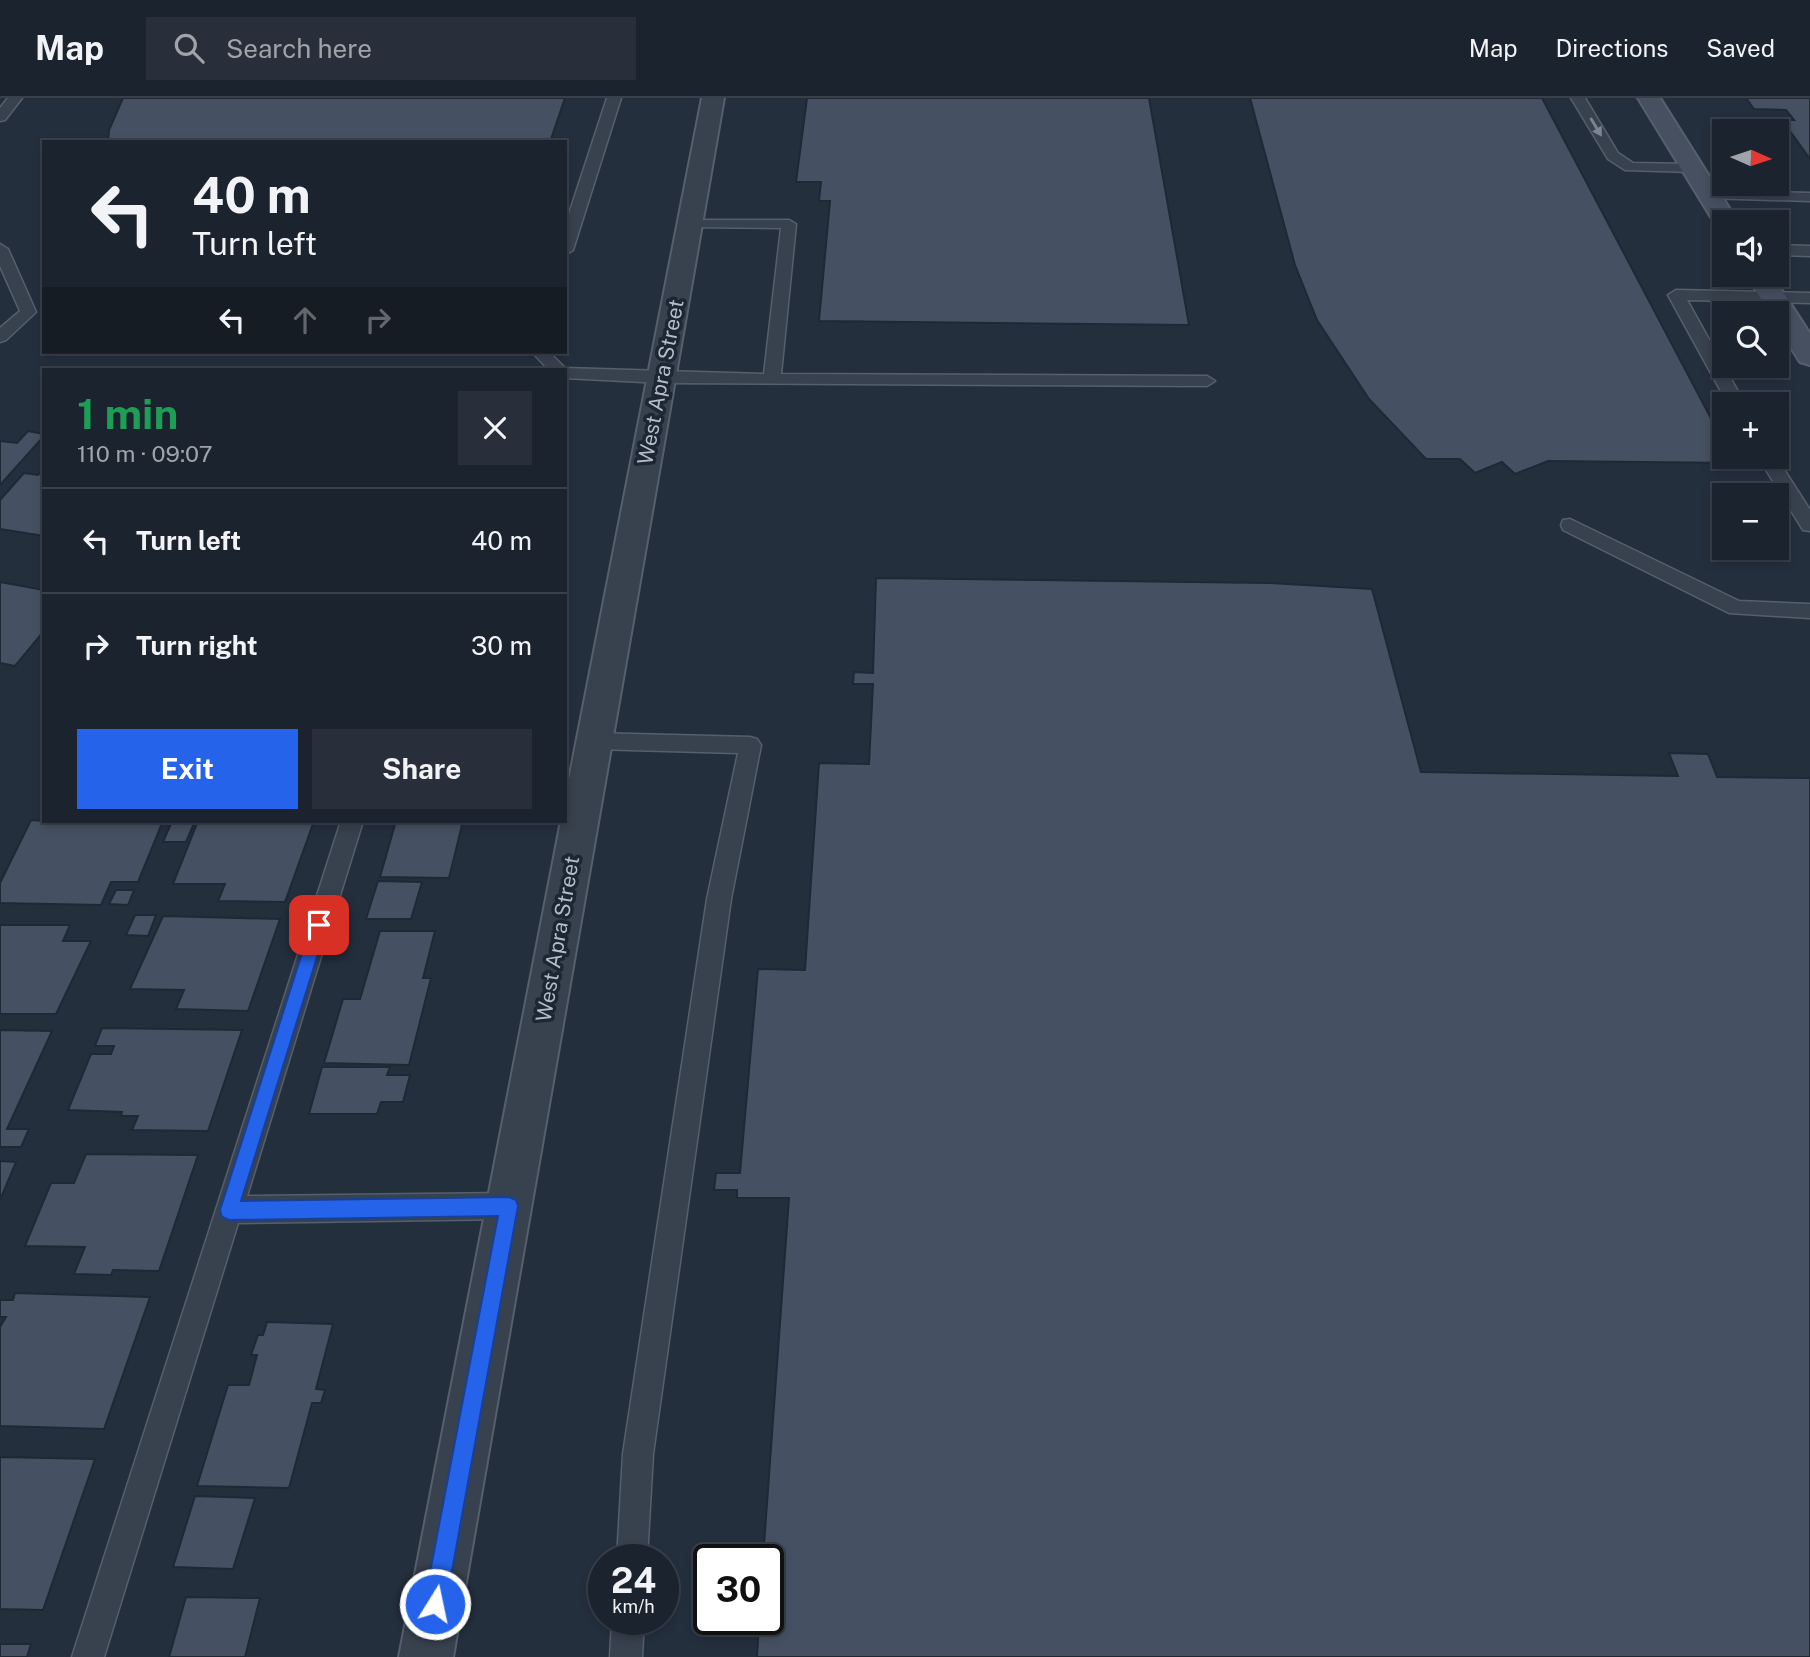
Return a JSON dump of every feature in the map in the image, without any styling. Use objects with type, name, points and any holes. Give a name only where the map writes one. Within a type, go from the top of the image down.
[{"type":"street","name":"West Apra Street","points":[[426,1657],[713,98]]},
{"type":"street","points":[[1648,98],[1718,210]]},
{"type":"street","points":[[1767,287],[1810,356]]},
{"type":"lane","points":[[0,117],[15,98]]},
{"type":"lane","points":[[567,244],[614,98]]},
{"type":"lane","points":[[1578,98],[1613,156],[1630,167],[1692,168]]},
{"type":"lane","points":[[1709,195],[1810,197]]},
{"type":"lane","points":[[690,224],[789,224],[772,379]]},
{"type":"lane","points":[[0,249],[28,312],[0,337]]},
{"type":"lane","points":[[1789,250],[1810,251]]},
{"type":"lane","points":[[1729,392],[1676,295],[1756,287]]},
{"type":"lane","points":[[1770,287],[1810,298]]},
{"type":"lane","points":[[542,354],[556,368]]},
{"type":"lane","points":[[567,373],[662,378],[1208,381]]},
{"type":"lane","points":[[1775,469],[1810,525]]},
{"type":"lane","points":[[1570,525],[1737,608],[1810,611]]},
{"type":"lane","points":[[594,741],[750,745],[719,898],[638,1454],[633,1544]]},
{"type":"lane","points":[[88,1657],[351,823]]},
{"type":"lane","points":[[229,1210],[509,1206]]},
{"type":"lane","points":[[626,1657],[627,1635]]},
{"type":"building","points":[[123,98],[565,98],[551,140],[108,140],[109,130]]},
{"type":"building","points":[[807,98],[1149,98],[1189,325],[819,321],[830,201],[819,201],[821,182],[796,182]]},
{"type":"building","points":[[1250,98],[1542,98],[1712,420],[1712,463],[1548,461],[1515,474],[1502,462],[1475,473],[1460,459],[1426,459],[1369,399],[1317,320],[1295,265]]},
{"type":"building","points":[[1746,98],[1810,98],[1810,159],[1789,130],[1789,120],[1794,120],[1786,110],[1754,109]]},
{"type":"building","points":[[28,431],[42,434],[42,438],[0,485],[0,441],[17,443]]},
{"type":"building","points":[[42,470],[42,536],[0,529],[0,500],[24,473],[38,475]]},
{"type":"building","points":[[876,578],[1269,583],[1372,589],[1421,772],[1678,776],[1669,753],[1708,754],[1717,777],[1810,778],[1810,1657],[757,1657],[758,1635],[784,1635],[784,1544],[764,1544],[789,1198],[737,1198],[737,1190],[714,1190],[716,1173],[740,1173],[758,969],[805,970],[819,763],[869,764],[873,684],[853,684],[854,672],[873,673]]},
{"type":"building","points":[[0,582],[42,590],[42,633],[15,666],[0,663]]},
{"type":"building","points":[[31,820],[42,823],[162,823],[138,882],[111,882],[101,905],[0,903],[0,883]]},
{"type":"building","points":[[171,823],[194,823],[186,842],[163,842]]},
{"type":"building","points":[[197,823],[313,823],[285,902],[218,901],[225,884],[173,884]]},
{"type":"building","points":[[395,823],[463,823],[449,878],[380,877]]},
{"type":"building","points":[[378,881],[422,882],[411,919],[366,919]]},
{"type":"building","points":[[116,890],[134,890],[128,905],[109,904]]},
{"type":"building","points":[[135,915],[156,915],[148,936],[126,935]]},
{"type":"building","points":[[163,916],[280,919],[248,1011],[176,1009],[184,990],[130,989]]},
{"type":"building","points":[[0,925],[70,925],[63,941],[91,941],[56,1014],[0,1014]]},
{"type":"building","points":[[380,931],[435,931],[423,978],[431,978],[409,1065],[324,1063],[343,999],[360,999]]},
{"type":"building","points":[[102,1028],[242,1030],[208,1131],[132,1130],[138,1116],[121,1116],[122,1112],[68,1110],[91,1054],[111,1054],[114,1046],[95,1046]]},
{"type":"building","points":[[0,1030],[52,1031],[7,1129],[29,1129],[21,1147],[0,1147]]},
{"type":"building","points":[[322,1067],[390,1067],[387,1075],[410,1075],[403,1102],[381,1102],[377,1114],[309,1114]]},
{"type":"building","points":[[86,1154],[198,1155],[159,1271],[113,1270],[111,1275],[74,1274],[85,1247],[25,1246],[51,1183],[74,1183]]},
{"type":"building","points":[[0,1161],[16,1162],[0,1200]]},
{"type":"building","points":[[15,1293],[150,1297],[104,1429],[0,1426],[0,1327],[6,1317],[0,1317],[0,1300],[13,1300]]},
{"type":"building","points":[[267,1322],[333,1324],[316,1389],[325,1390],[321,1403],[312,1403],[289,1488],[197,1486],[228,1385],[249,1385],[257,1355],[251,1355],[258,1335],[263,1335]]},
{"type":"building","points":[[0,1457],[95,1459],[43,1610],[0,1609]]},
{"type":"building","points":[[195,1496],[255,1498],[233,1569],[173,1567]]},
{"type":"building","points":[[186,1597],[260,1598],[245,1657],[169,1657]]},
{"type":"building","points":[[0,1644],[31,1644],[27,1657],[0,1657]]},
{"type":"route","points":[[319,925],[229,1210],[509,1206],[435,1604]]}]
